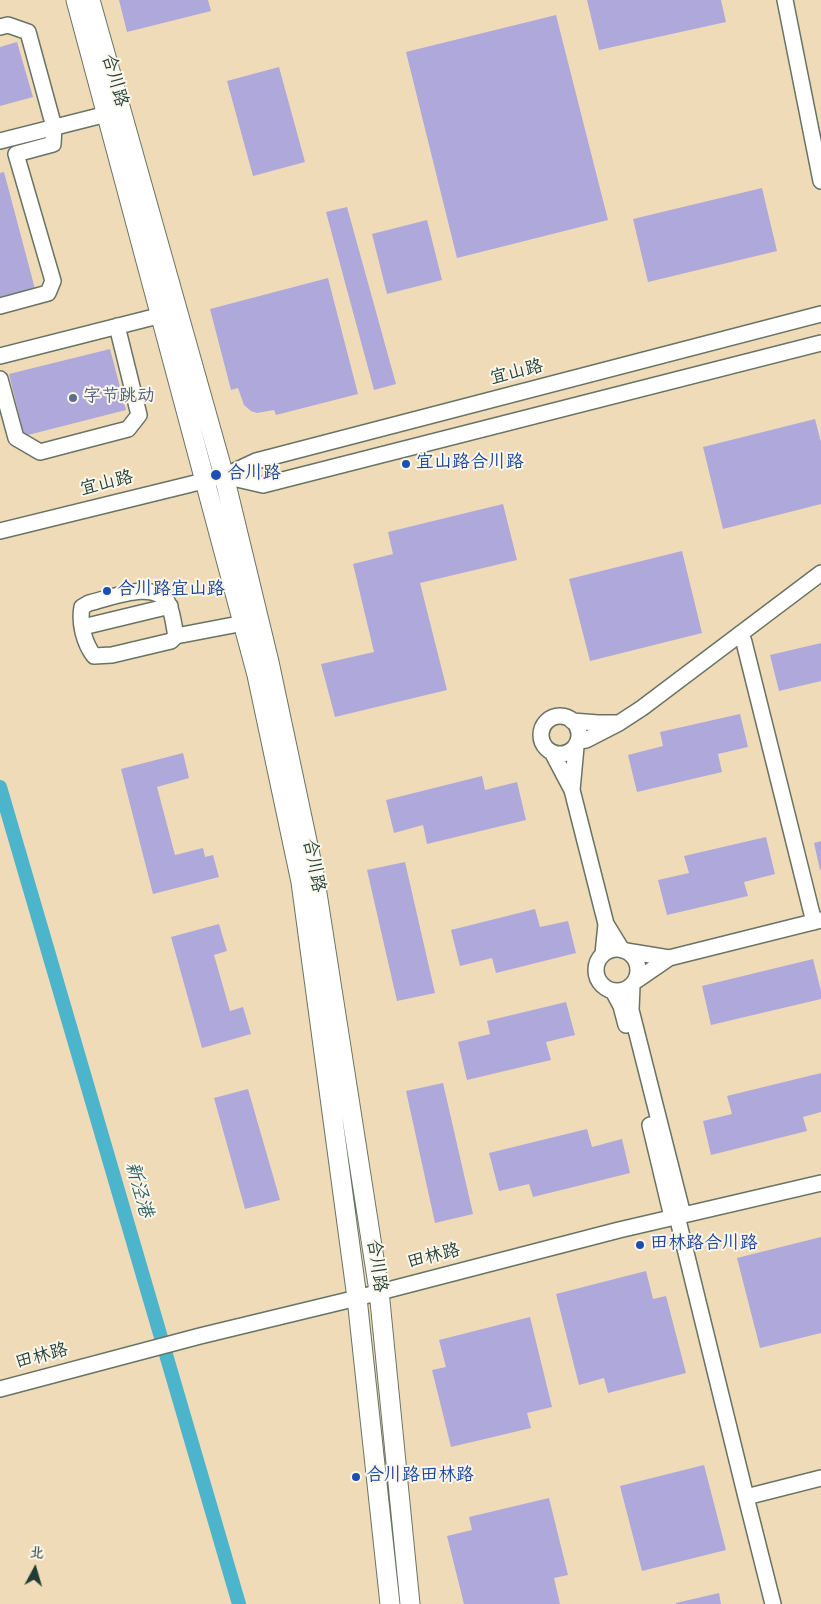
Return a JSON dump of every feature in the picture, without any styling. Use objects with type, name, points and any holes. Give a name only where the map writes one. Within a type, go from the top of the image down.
[{"type":"main road","name":"合川路","points":[[84,2],[107,114],[257,675],[301,882],[357,1298],[390,1604]]},
{"type":"main road","name":"合川路","points":[[84,2],[224,476],[269,662],[314,874],[379,1291],[410,1604]]},
{"type":"street","points":[[785,0],[821,181]]},
{"type":"street","points":[[0,27],[8,25],[28,32],[54,127],[53,144],[16,154],[53,281],[48,293],[0,306]]},
{"type":"street","points":[[0,140],[107,114]]},
{"type":"street","name":"宜山路","points":[[0,531],[224,476],[256,460],[821,314]]},
{"type":"street","points":[[0,356],[162,315]]},
{"type":"street","points":[[0,379],[16,438],[40,452],[128,429],[138,415],[116,326]]},
{"type":"street","name":"宜山路","points":[[224,476],[263,485],[821,343]]},
{"type":"street","points":[[553,754],[566,754],[578,744],[642,708],[821,573]]},
{"type":"street","points":[[176,636],[170,606],[165,598],[156,592],[146,590],[89,603],[82,607],[80,618],[88,648],[94,656],[112,655],[171,641],[176,636],[244,623]]},
{"type":"street","points":[[83,627],[170,606]]},
{"type":"street","points":[[618,723],[598,723],[556,716],[545,722],[540,734],[543,746],[553,754],[572,790],[606,924],[603,954],[597,964],[597,978],[606,989],[620,992],[669,958],[817,921],[741,633]]},
{"type":"street","points":[[572,720],[578,728],[578,744],[572,790]]},
{"type":"street","points":[[606,924],[624,950],[632,954],[639,966],[634,983],[631,1010],[678,1216],[773,1604]]},
{"type":"street","points":[[603,954],[612,949],[669,958]]},
{"type":"street","points":[[613,991],[621,1006],[678,1216]]},
{"type":"street","name":"田林路","points":[[0,1389],[379,1291],[678,1216],[821,1183]]},
{"type":"street","points":[[746,1497],[821,1478]]},
{"type":"building","points":[[119,0],[208,0],[211,11],[127,32]]},
{"type":"building","points":[[587,0],[721,0],[726,22],[599,50]]},
{"type":"building","points":[[556,15],[608,220],[457,258],[406,52]]},
{"type":"building","points":[[17,42],[33,97],[0,106],[0,47]]},
{"type":"building","points":[[279,67],[305,162],[253,176],[227,81]]},
{"type":"building","points":[[4,172],[35,289],[0,298],[0,173]]},
{"type":"building","points":[[762,188],[777,251],[648,282],[633,219]]},
{"type":"building","points":[[347,207],[396,384],[374,390],[326,212]]},
{"type":"building","points":[[427,220],[442,280],[387,294],[372,234]]},
{"type":"building","points":[[328,278],[358,394],[276,415],[274,410],[257,413],[251,411],[244,405],[238,388],[231,390],[210,309]]},
{"type":"building","points":[[110,349],[126,410],[24,436],[9,374]]},
{"type":"building","points":[[815,419],[821,442],[821,504],[723,529],[703,447]]},
{"type":"building","points":[[503,504],[517,560],[420,583],[447,690],[335,717],[321,664],[374,652],[353,564],[393,554],[388,532]]},
{"type":"building","points":[[682,551],[702,633],[590,661],[569,579]]},
{"type":"building","points":[[821,643],[821,681],[779,691],[770,655]]},
{"type":"building","points":[[740,714],[748,747],[718,754],[722,772],[637,792],[628,755],[663,746],[660,732]]},
{"type":"building","points":[[183,753],[189,778],[157,787],[175,855],[203,848],[205,857],[213,855],[219,877],[153,894],[121,769]]},
{"type":"building","points":[[482,776],[485,790],[517,782],[526,820],[427,844],[423,825],[394,833],[386,800]]},
{"type":"building","points":[[766,837],[775,874],[744,882],[748,896],[667,915],[658,880],[689,873],[684,856]]},
{"type":"building","points":[[821,841],[821,869],[820,870],[814,843]]},
{"type":"building","points":[[405,862],[435,993],[397,1001],[367,870]]},
{"type":"building","points":[[535,909],[540,927],[568,921],[576,953],[496,973],[492,958],[460,966],[451,930]]},
{"type":"building","points":[[219,924],[227,951],[214,955],[230,1011],[243,1007],[251,1034],[202,1048],[171,937]]},
{"type":"building","points":[[813,959],[821,991],[821,999],[711,1025],[702,986]]},
{"type":"building","points":[[566,1002],[575,1035],[546,1042],[551,1060],[467,1080],[458,1042],[490,1034],[487,1021]]},
{"type":"building","points":[[821,1073],[821,1112],[803,1117],[807,1131],[711,1155],[703,1121],[732,1114],[727,1096]]},
{"type":"building","points":[[443,1083],[473,1214],[435,1223],[406,1091]]},
{"type":"building","points":[[248,1089],[280,1200],[245,1209],[214,1098]]},
{"type":"building","points":[[587,1129],[592,1147],[622,1139],[630,1173],[533,1197],[529,1184],[499,1191],[489,1153]]},
{"type":"building","points":[[821,1237],[821,1333],[760,1348],[737,1258]]},
{"type":"building","points":[[646,1271],[653,1299],[666,1296],[686,1373],[608,1393],[604,1378],[579,1385],[556,1294]]},
{"type":"building","points":[[530,1317],[552,1407],[527,1413],[531,1428],[451,1447],[432,1370],[446,1367],[439,1340]]},
{"type":"building","points":[[704,1465],[726,1550],[642,1571],[620,1486]]},
{"type":"building","points":[[549,1498],[568,1575],[554,1578],[560,1604],[464,1604],[447,1536],[472,1530],[469,1517]]},
{"type":"building","points":[[719,1593],[721,1604],[676,1604],[676,1603]]},
{"type":"waterway","name":"新泾港","points":[[0,787],[239,1604]]},
{"type":"place","name":"字节跳动","points":[[73,398]]},
{"type":"place","name":"宜山路合川路","points":[[406,464]]},
{"type":"place","name":"合川路","points":[[216,475]]},
{"type":"place","name":"合川路宜山路","points":[[107,591]]},
{"type":"place","name":"田林路合川路","points":[[640,1245]]},
{"type":"place","name":"合川路田林路","points":[[356,1477]]}]
